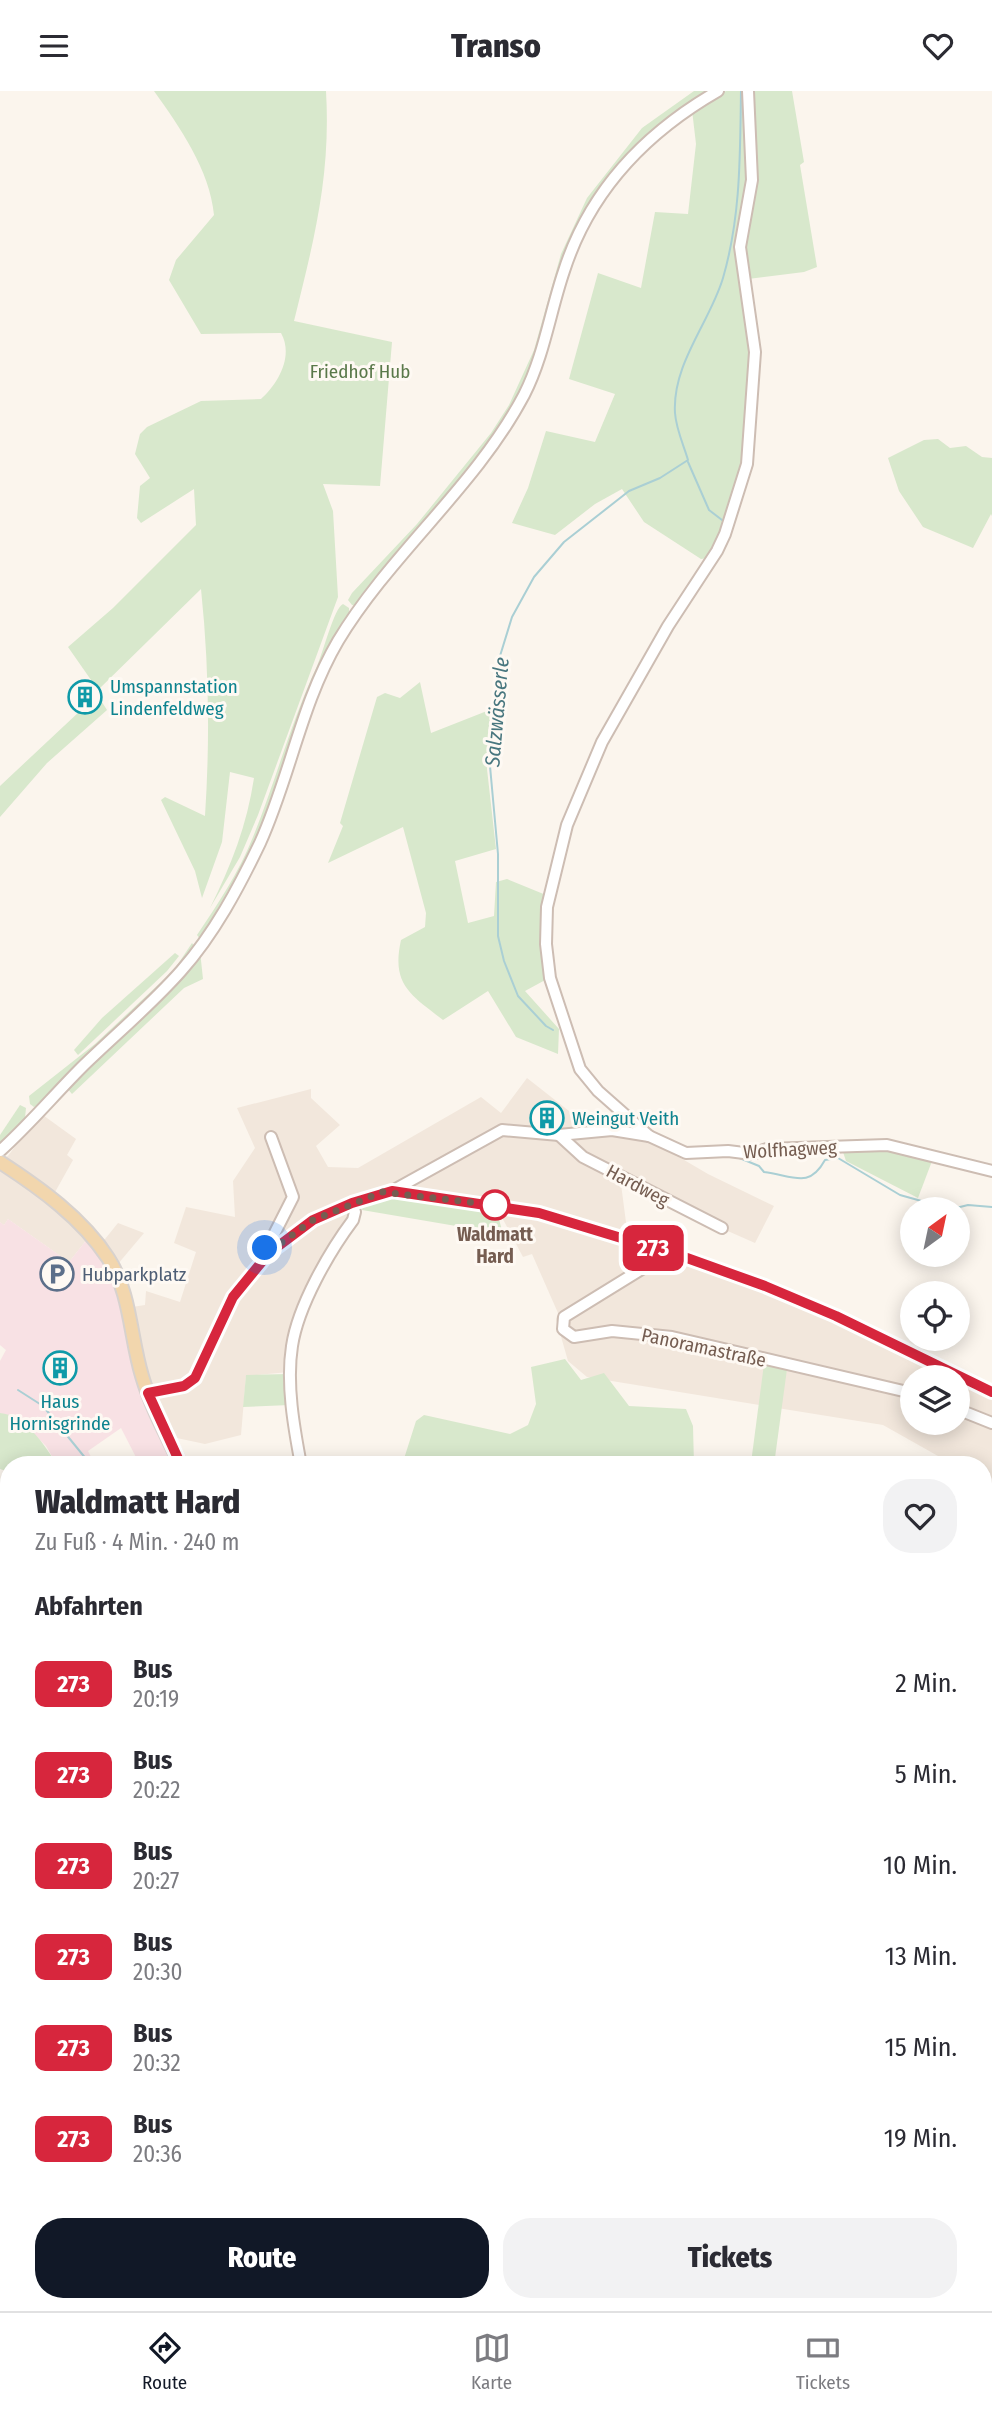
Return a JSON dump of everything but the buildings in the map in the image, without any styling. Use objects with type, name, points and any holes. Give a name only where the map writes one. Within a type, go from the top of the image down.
[{"type":"main road","points":[[1,1162],[57,1203],[91,1236],[108,1258],[125,1299],[148,1393],[177,1456]]},
{"type":"street","points":[[1,1162],[19,1134],[36,1115],[175,978],[201,945],[231,898],[261,839],[311,697],[338,642],[376,587],[488,449],[524,394],[542,350],[563,272],[585,219],[601,193],[643,143],[718,91]]},
{"type":"street","points":[[649,1136],[598,1091],[580,1069],[550,978],[546,944],[547,907],[567,825],[602,742],[657,644],[726,534],[747,464],[755,352],[740,247],[752,180],[748,91]]},
{"type":"street","name":"Wolfhagweg","points":[[392,1191],[506,1129],[559,1135],[612,1130],[649,1136],[686,1153],[728,1151],[752,1154],[767,1149],[887,1145],[992,1171]]},
{"type":"street","name":"Hardweg","points":[[559,1135],[583,1157],[722,1228]]},
{"type":"street","points":[[148,1393],[184,1386],[195,1378],[233,1297],[273,1243],[293,1198],[271,1137]]},
{"type":"street","points":[[273,1243],[313,1220],[352,1203],[392,1191],[539,1213],[687,1258],[765,1286],[836,1316],[992,1392]]},
{"type":"street","points":[[300,1456],[293,1412],[292,1346],[317,1279],[339,1238],[353,1220],[355,1212],[352,1203]]},
{"type":"street","name":"Panoramastraße","points":[[687,1258],[674,1264],[645,1267],[564,1317],[563,1329],[574,1337],[612,1331],[672,1337],[900,1390]]},
{"type":"street","points":[[970,1414],[992,1423]]},
{"type":"shaded area","points":[[527,1078],[569,1111],[596,1126],[633,1133],[650,1140],[708,1174],[774,1206],[755,1243],[621,1184],[627,1230],[767,1285],[900,1346],[900,1351],[911,1351],[942,1365],[900,1365],[900,1435],[883,1425],[587,1377],[568,1361],[556,1319],[558,1313],[532,1254],[523,1257],[497,1208],[355,1203],[341,1240],[294,1330],[289,1372],[246,1376],[241,1435],[205,1444],[172,1437],[146,1381],[132,1307],[145,1305],[146,1291],[180,1302],[196,1252],[174,1243],[186,1207],[235,1217],[233,1181],[255,1148],[237,1108],[311,1089],[311,1098],[340,1125],[316,1146],[328,1167],[358,1168],[481,1097],[501,1113]]},
{"type":"shaded area","points":[[40,1113],[76,1139],[67,1155],[73,1160],[50,1201],[88,1238],[69,1262],[8,1219],[4,1225],[0,1222],[0,1160],[8,1156]]},
{"type":"shaded area","points":[[8,1219],[69,1262],[88,1238],[112,1271],[174,1456],[135,1456],[121,1428],[88,1451],[90,1456],[52,1456],[46,1446],[21,1421],[0,1413],[0,1361],[6,1350],[0,1345],[0,1222],[4,1225]]},
{"type":"shaded area","points":[[118,1223],[144,1233],[112,1271],[97,1249]]},
{"type":"shaded area","points":[[970,1378],[992,1388],[992,1456],[938,1456],[901,1435],[970,1435]]},
{"type":"green space","name":"Friedhof Hub","points":[[154,91],[326,91],[323,180],[314,235],[294,321],[392,342],[380,486],[323,484],[333,511],[338,597],[258,815],[240,857],[210,908],[237,845],[254,778],[230,772],[222,842],[202,898],[195,871],[161,800],[165,797],[205,816],[208,702],[201,589],[98,690],[68,647],[113,608],[196,525],[194,489],[141,523],[137,518],[140,486],[150,478],[135,454],[140,434],[147,427],[201,401],[261,399],[278,378],[285,360],[285,342],[281,333],[201,334],[169,280],[176,260],[214,215],[200,165]]},
{"type":"green space","points":[[694,91],[709,91],[643,138],[601,187],[569,247],[531,369],[520,393],[480,453],[355,606],[352,605],[348,600],[352,593],[417,524],[491,433],[509,405],[534,350],[561,254],[587,198],[642,128]]},
{"type":"green space","points":[[726,91],[742,91],[748,134],[749,181],[737,242],[752,352],[744,463],[729,513],[708,558],[701,559],[644,522],[622,489],[595,504],[555,535],[512,523],[528,488],[546,431],[595,442],[615,394],[569,379],[598,273],[641,288],[655,212],[688,214],[696,144],[692,110]]},
{"type":"green space","points":[[751,91],[792,91],[804,162],[800,165],[817,267],[804,272],[748,279],[742,249]]},
{"type":"green space","points":[[938,439],[950,448],[966,446],[982,457],[992,458],[992,516],[991,514],[973,548],[923,527],[899,491],[888,458],[924,440]]},
{"type":"green space","points":[[343,604],[349,608],[349,616],[250,853],[200,939],[197,935],[235,875],[253,837],[332,622]]},
{"type":"green space","points":[[89,682],[107,710],[47,763],[0,817],[0,786],[80,711],[71,696]]},
{"type":"green space","points":[[420,682],[431,733],[492,709],[487,769],[496,849],[455,861],[468,923],[494,916],[496,882],[507,879],[546,895],[547,979],[525,991],[559,1029],[558,1054],[516,1037],[488,991],[443,1020],[406,987],[399,968],[401,940],[425,927],[426,913],[403,827],[328,863],[343,826],[340,823],[377,697],[385,693],[400,698]]},
{"type":"green space","points":[[192,943],[195,947],[182,965],[40,1104],[34,1107],[30,1104],[29,1096],[95,1044],[174,970]]},
{"type":"green space","points":[[200,951],[203,979],[184,988],[72,1094],[67,1088]]},
{"type":"green space","points":[[175,953],[179,956],[167,971],[78,1055],[74,1050],[102,1018]]},
{"type":"green space","points":[[20,1105],[26,1108],[25,1118],[0,1144],[0,1135]]},
{"type":"green space","points":[[842,1149],[899,1151],[932,1161],[918,1197],[916,1197],[846,1161]]},
{"type":"green space","points":[[395,1196],[497,1212],[503,1234],[362,1210],[363,1203]]},
{"type":"green space","points":[[565,1359],[581,1380],[604,1373],[629,1406],[686,1409],[693,1426],[694,1456],[405,1456],[416,1421],[424,1415],[510,1434],[528,1425],[536,1404],[531,1367]]},
{"type":"green space","points":[[764,1364],[787,1369],[775,1456],[752,1456]]},
{"type":"green space","points":[[289,1374],[290,1405],[243,1407],[246,1375]]},
{"type":"green space","points":[[0,1413],[26,1425],[51,1456],[0,1456]]},
{"type":"waterway","name":"Salzwässerle","points":[[553,1030],[518,996],[504,961],[498,936],[498,854],[489,755],[500,656],[512,617],[534,577],[564,542],[629,491],[660,478],[688,460],[678,431],[676,395],[685,360],[717,294],[729,255],[738,185],[741,91]]},
{"type":"waterway","name":"Salzwässerle","points":[[688,462],[709,510],[722,520]]},
{"type":"waterway","name":"Salzwässerle","points":[[737,1157],[759,1166],[764,1172],[792,1178],[807,1178],[813,1175],[825,1160],[838,1158],[907,1197]]},
{"type":"waterway","name":"Salzwässerle","points":[[970,1205],[992,1207]]},
{"type":"waterway","points":[[18,1390],[43,1406],[84,1456]]},
{"type":"bus line","name":"273","points":[[177,1456],[148,1393],[175,1389],[195,1378],[233,1297],[269,1253],[313,1220],[352,1203],[392,1191],[539,1213],[687,1258],[765,1286],[836,1316],[992,1392]]},
{"type":"place","name":"Umspannstation Lindenfeldweg","points":[[85,697]]},
{"type":"place","name":"Weingut Veith","points":[[547,1118]]},
{"type":"place","name":"Waldmatt Hard","points":[[495,1205]]},
{"type":"place","name":"Hubparkplatz","points":[[57,1274]]},
{"type":"place","name":"Haus Hornisgrinde","points":[[60,1368]]},
{"type":"route","points":[[265,1248],[269,1240],[277,1246],[313,1220],[382,1192],[403,1192],[495,1205]]}]
